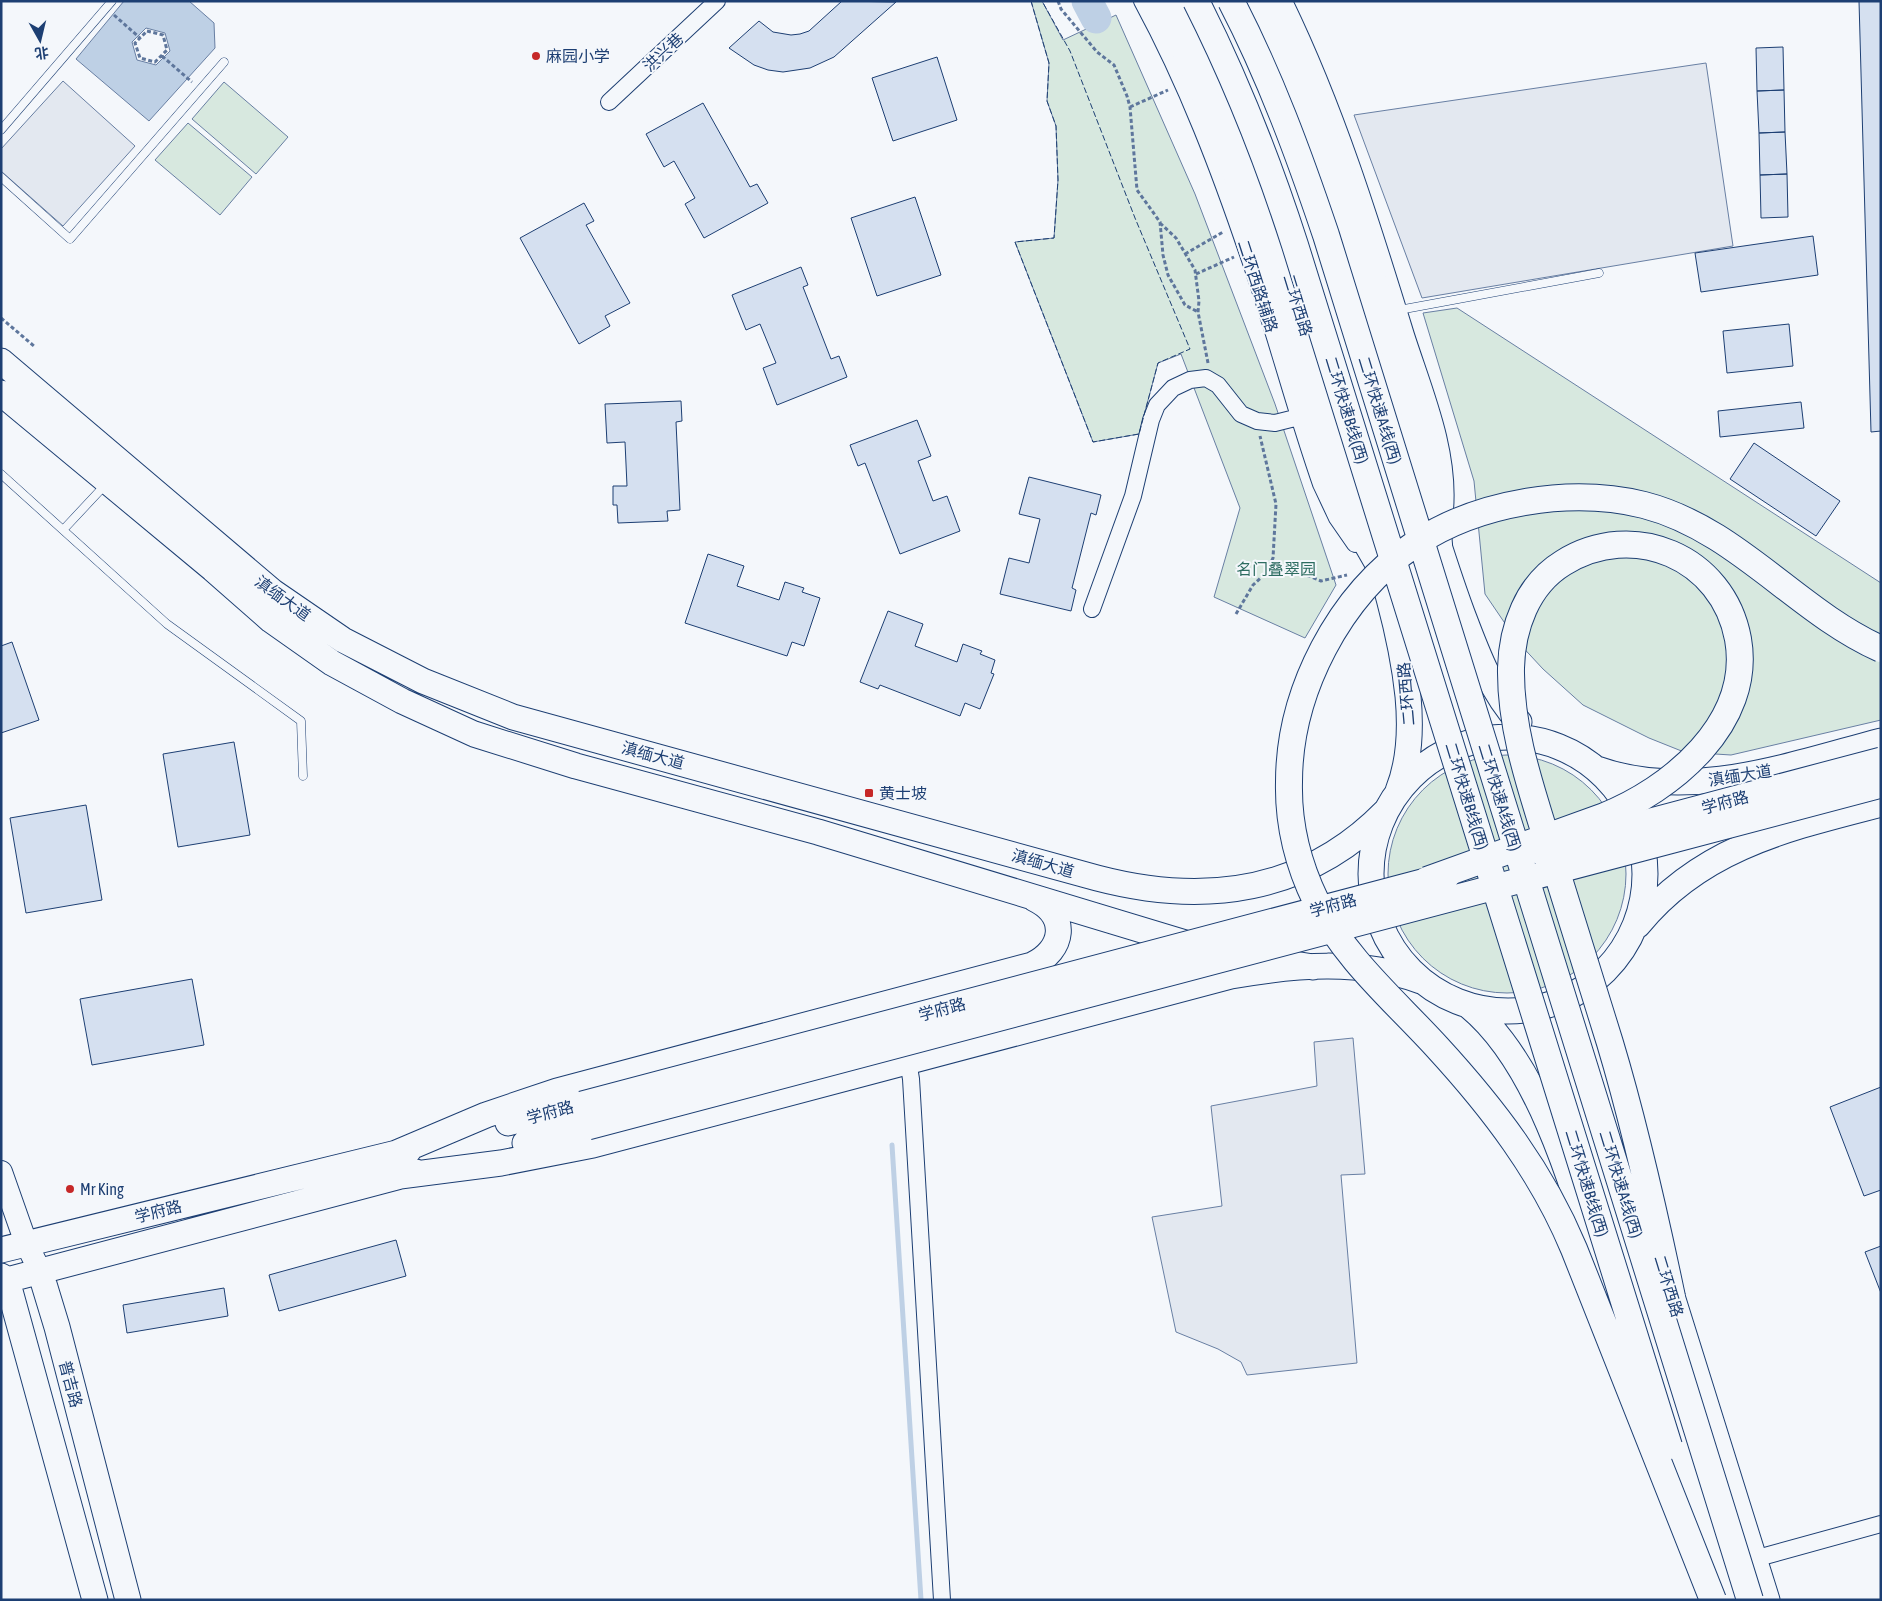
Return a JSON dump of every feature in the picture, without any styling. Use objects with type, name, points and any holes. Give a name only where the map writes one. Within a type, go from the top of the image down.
[{"type":"highway","points":[[1160,1],[1203,89],[1241,183],[1338,487],[1351,516],[1379,565]]},
{"type":"highway","name":"二环快速B线(西)","points":[[1196,1],[1251,122],[1296,245],[1717,1600]]},
{"type":"highway","name":"二环快速A线(西)","points":[[1232,1],[1282,112],[1323,228],[1750,1600]]},
{"type":"highway","points":[[1267,1],[1299,72],[1325,137],[1389,306],[1426,452],[1435,505],[1439,545]]},
{"type":"highway","points":[[1713,1600],[1574,1248],[1547,1192],[1524,1155],[1492,1111],[1438,1048],[1359,965],[1337,937],[1318,904],[1302,867],[1292,826],[1288,782],[1293,736],[1307,688],[1328,642],[1353,603],[1382,570],[1414,544],[1451,524],[1491,510],[1536,502],[1575,498],[1604,499],[1643,505],[1678,517],[1727,544],[1851,634],[1881,649]]},
{"type":"highway","points":[[1427,880],[1528,844],[1538,840],[1547,837],[1593,820],[1623,808],[1656,790],[1699,753],[1716,730],[1730,703],[1738,672],[1739,656],[1738,639],[1727,608],[1718,593],[1695,568],[1665,550],[1631,543],[1593,548],[1553,569],[1526,604],[1515,639],[1511,681],[1514,713],[1525,768],[1539,816],[1545,834],[1548,844],[1560,882],[1563,891],[1615,1059],[1637,1142],[1668,1276],[1696,1424]]},
{"type":"main road","name":"二环西路","points":[[1178,1],[1229,110],[1261,192],[1379,565],[1396,628],[1408,697],[1410,726],[1408,751],[1403,774],[1378,830],[1372,850],[1370,870],[1374,906],[1387,940],[1396,955],[1422,981]]},
{"type":"main road","points":[[1249,1],[1288,85],[1321,171],[1439,545],[1468,630],[1488,674],[1502,699],[1525,728],[1542,741],[1574,754],[1596,769],[1611,783],[1624,799],[1634,817],[1641,836],[1645,856],[1644,897],[1640,916],[1632,934],[1611,966],[1581,991],[1564,1000],[1545,1006],[1507,1011],[1469,1006],[1436,992],[1422,981]]},
{"type":"main road","name":"滇缅大道","points":[[1,361],[273,592],[343,640],[423,681],[514,717],[1123,885],[1164,891],[1218,892],[1280,878],[1316,863],[1362,834],[1410,778],[1442,754],[1461,745],[1501,737],[1542,741]]},
{"type":"main road","name":"滇缅大道","points":[[1,393],[272,620],[332,663],[402,701],[474,734],[576,766],[818,832],[1199,947],[1255,959],[1313,967]]},
{"type":"main road","points":[[1379,565],[1385,573],[1395,577],[1406,579],[1418,576],[1428,571],[1435,563],[1439,545]]},
{"type":"main road","name":"滇缅大道","points":[[1596,769],[1630,778],[1663,781],[1702,781],[1744,776],[1881,742]]},
{"type":"main road","name":"学府路","points":[[585,1115],[1427,880],[1881,760]]},
{"type":"main road","points":[[1744,776],[1733,783],[1726,793],[1725,817],[1732,828],[1742,835],[1756,838],[1881,804]]},
{"type":"main road","name":"学府路","points":[[4,1278],[40,1271],[397,1165],[585,1115],[1881,785]]},
{"type":"main road","points":[[1632,934],[1651,910],[1690,877],[1725,855],[1765,836]]},
{"type":"main road","points":[[397,1165],[478,1118],[548,1094],[1024,968],[1039,962],[1054,948],[1059,931],[1056,920],[1046,905],[1033,898]]},
{"type":"main road","name":"二环西路","points":[[1611,966],[1607,988],[1607,1009],[1611,1061],[1623,1128],[1641,1196],[1766,1600]]},
{"type":"main road","name":"学府路","points":[[1,1250],[26,1243],[397,1165],[493,1165],[574,1149],[1231,976],[1264,970],[1313,967],[1371,969],[1400,974],[1422,981]]},
{"type":"main road","points":[[992,976],[1003,978],[1012,984],[1022,1002],[1023,1013],[1020,1023],[1010,1034]]},
{"type":"main road","points":[[1469,1006],[1491,1026],[1504,1043],[1527,1080],[1552,1136],[1581,1216],[1700,1600]]},
{"type":"main road","name":"普吉路","points":[[1,1172],[26,1243],[40,1271],[57,1327],[128,1600]]},
{"type":"main road","points":[[1581,1216],[1580,1209],[1583,1197],[1590,1188],[1601,1182],[1613,1180],[1624,1182],[1635,1188],[1641,1196]]},
{"type":"main road","name":"学府路","points":[[1,1250],[40,1271]]},
{"type":"main road","points":[[1,1256],[4,1278],[95,1600]]},
{"type":"street","name":"洪兴巷","points":[[609,102],[717,1]]},
{"type":"street","name":"二环西路辅路","points":[[1142,1],[1183,84],[1211,148],[1248,253],[1321,484],[1334,513],[1353,542],[1379,565]]},
{"type":"street","points":[[1284,1],[1308,51],[1342,138],[1389,306]]},
{"type":"street","points":[[1092,610],[1133,496],[1151,420],[1157,405],[1173,388],[1190,380],[1206,378],[1218,385],[1241,414],[1257,421],[1275,423],[1299,417]]},
{"type":"street","points":[[908,1061],[911,1079],[942,1600]]},
{"type":"street","points":[[1754,1559],[1881,1524]]},
{"type":"lane","points":[[1,130],[112,1]]},
{"type":"lane","points":[[1,177],[70,239],[224,62]]},
{"type":"lane","points":[[1389,306],[1599,273]]},
{"type":"lane","points":[[1,474],[168,624],[301,721],[303,776]]},
{"type":"lane","points":[[63,530],[107,482]]},
{"type":"path","points":[[1058,1],[1061,9],[1097,52],[1114,65],[1127,96],[1130,107],[1137,190],[1160,222],[1176,238],[1195,270],[1199,301],[1198,312],[1208,360],[1206,378]]},
{"type":"path","points":[[111,12],[140,38]]},
{"type":"path","points":[[147,31],[163,35],[167,50],[162,56],[156,62],[140,58],[135,42],[147,31]]},
{"type":"path","points":[[162,56],[190,81]]},
{"type":"path","points":[[1130,107],[1183,84]]},
{"type":"path","points":[[1160,222],[1163,255],[1168,275],[1185,305],[1198,312]]},
{"type":"path","points":[[1185,254],[1238,223]]},
{"type":"path","points":[[1196,274],[1248,253]]},
{"type":"path","points":[[1,318],[34,346]]},
{"type":"path","points":[[1236,614],[1253,584],[1266,573],[1272,558],[1276,504],[1257,421]]},
{"type":"path","points":[[1270,565],[1279,571],[1309,576],[1321,581],[1338,578],[1379,565]]},
{"type":"green space","name":"名门叠翠园","points":[[1031,1],[1042,1],[1063,40],[1116,15],[1195,194],[1275,404],[1336,585],[1305,638],[1214,597],[1240,508],[1181,354],[1158,363],[1139,434],[1093,442],[1015,242],[1054,238],[1058,180],[1056,126],[1047,101],[1049,63]]},
{"type":"green space","points":[[224,82],[288,137],[256,174],[192,119]]},
{"type":"green space","points":[[188,123],[252,177],[220,215],[155,160]]},
{"type":"green space","points":[[1457,308],[1881,583],[1881,720],[1731,755],[1684,752],[1649,738],[1583,705],[1543,669],[1517,641],[1485,594],[1474,481],[1423,313]]},
{"type":"green space","points":[[1507,755],[1530,757],[1553,764],[1573,775],[1591,790],[1606,808],[1617,828],[1624,851],[1626,874],[1624,897],[1617,920],[1606,940],[1591,958],[1573,973],[1553,984],[1530,991],[1507,993],[1484,991],[1461,984],[1441,973],[1423,958],[1408,940],[1397,920],[1390,897],[1388,874],[1390,851],[1397,828],[1408,808],[1423,790],[1441,775],[1461,764],[1484,757]]},
{"type":"shaded area","points":[[1706,63],[1733,246],[1422,298],[1354,115]]},
{"type":"shaded area","points":[[63,81],[135,146],[63,226],[1,171],[1,149]]},
{"type":"shaded area","points":[[1353,1038],[1365,1174],[1341,1175],[1357,1363],[1247,1375],[1241,1362],[1218,1349],[1176,1332],[1152,1217],[1222,1206],[1211,1106],[1317,1086],[1314,1042]]},
{"type":"water","points":[[124,1],[189,1],[214,23],[215,48],[149,121],[76,59]],"holes":[[[146,28],[165,33],[170,51],[156,65],[137,60],[132,42]]]},
{"type":"building","points":[[842,1],[896,2],[834,57],[810,68],[783,72],[768,70],[754,65],[729,48],[759,21],[773,32],[791,35],[809,31]]},
{"type":"building","points":[[1859,1],[1881,1],[1881,431],[1871,432]]},
{"type":"building","points":[[1783,47],[1784,90],[1757,91],[1756,48]]},
{"type":"building","points":[[937,57],[957,120],[893,141],[872,78]]},
{"type":"building","points":[[1784,90],[1785,132],[1759,133],[1757,91]]},
{"type":"building","points":[[703,103],[750,187],[757,184],[768,203],[704,238],[685,204],[695,198],[674,161],[664,167],[646,134]]},
{"type":"building","points":[[1785,132],[1787,174],[1760,175],[1759,133]]},
{"type":"building","points":[[1787,174],[1788,217],[1761,218],[1760,175]]},
{"type":"building","points":[[915,197],[941,275],[877,296],[851,218]]},
{"type":"building","points":[[584,203],[594,221],[586,225],[630,303],[605,316],[610,326],[579,344],[520,238]]},
{"type":"building","points":[[1813,236],[1818,275],[1701,292],[1695,253]]},
{"type":"building","points":[[801,267],[808,285],[803,287],[831,359],[839,356],[847,377],[777,405],[763,368],[776,363],[760,324],[746,330],[732,295]]},
{"type":"building","points":[[1789,324],[1793,366],[1727,373],[1723,331]]},
{"type":"building","points":[[681,401],[682,421],[676,422],[680,510],[667,511],[668,521],[618,523],[617,505],[613,505],[613,486],[627,486],[625,442],[607,443],[605,404]]},
{"type":"building","points":[[1801,402],[1804,428],[1720,437],[1718,411]]},
{"type":"building","points":[[917,420],[931,456],[918,461],[933,501],[947,496],[960,531],[900,554],[865,463],[858,466],[850,445]]},
{"type":"building","points":[[1754,443],[1840,501],[1816,536],[1730,479]]},
{"type":"building","points":[[1029,477],[1101,495],[1096,515],[1091,513],[1072,588],[1076,590],[1071,611],[1000,594],[1009,558],[1029,563],[1040,519],[1019,514]]},
{"type":"building","points":[[708,554],[744,566],[737,586],[779,600],[785,582],[804,588],[802,592],[820,598],[804,646],[792,642],[787,656],[685,623]]},
{"type":"building","points":[[888,611],[923,624],[915,646],[957,662],[963,644],[982,651],[980,654],[995,660],[991,673],[994,674],[980,709],[965,703],[960,716],[880,685],[878,689],[860,682]]},
{"type":"building","points":[[12,642],[39,720],[1,733],[1,646]]},
{"type":"building","points":[[234,742],[250,835],[178,847],[163,754]]},
{"type":"building","points":[[86,805],[102,900],[26,913],[10,818]]},
{"type":"building","points":[[192,979],[204,1045],[92,1065],[80,999]]},
{"type":"building","points":[[1881,1087],[1881,1190],[1864,1196],[1830,1107]]},
{"type":"building","points":[[396,1240],[406,1276],[279,1311],[269,1275]]},
{"type":"building","points":[[1881,1246],[1881,1293],[1865,1252]]},
{"type":"building","points":[[224,1288],[228,1316],[127,1333],[123,1305]]},
{"type":"waterway","points":[[1087,1],[1096,18]]},
{"type":"waterway","points":[[892,1145],[921,1600]]},
{"type":"fence","points":[[1031,1],[1049,63],[1047,101],[1056,126],[1058,180],[1054,238],[1015,242],[1093,442],[1139,434],[1158,363],[1190,349],[1135,218],[1070,51],[1042,1]]},
{"type":"place","name":"麻园小学","points":[[536,56]]},
{"type":"place","name":"黄士坡","points":[[869,793]]},
{"type":"place","name":"Mr King","points":[[70,1189]]}]
